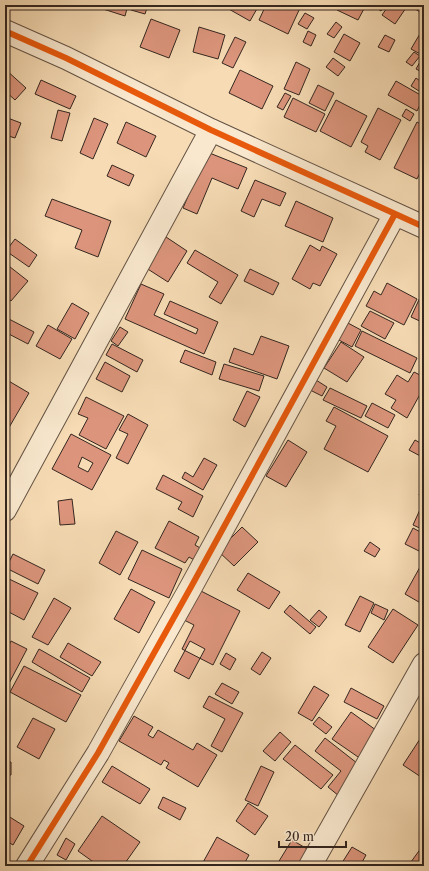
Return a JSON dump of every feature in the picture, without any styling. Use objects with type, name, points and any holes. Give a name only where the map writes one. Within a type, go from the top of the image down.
[{"type":"street","points":[[5,31],[66,58],[211,130],[424,227]]},
{"type":"street","points":[[5,510],[211,130]]},
{"type":"street","points":[[27,866],[117,718],[195,580],[395,214]]},
{"type":"street","points":[[310,866],[424,664]]},
{"type":"building","points":[[101,5],[128,5],[125,16],[100,8]]},
{"type":"building","points":[[133,5],[148,5],[145,14],[131,10]]},
{"type":"building","points":[[229,5],[255,5],[258,7],[250,21],[227,8]]},
{"type":"building","points":[[266,5],[293,5],[300,8],[288,34],[259,20]]},
{"type":"building","points":[[339,5],[366,5],[358,20],[337,10]]},
{"type":"building","points":[[372,5],[385,5],[381,11]]},
{"type":"building","points":[[389,5],[408,5],[395,24],[382,15]]},
{"type":"building","points":[[409,5],[424,5],[420,12]]},
{"type":"building","points":[[305,13],[314,18],[307,29],[298,24]]},
{"type":"building","points":[[151,19],[180,30],[169,58],[140,47]]},
{"type":"building","points":[[336,22],[342,27],[334,38],[327,34]]},
{"type":"building","points":[[199,27],[225,35],[218,59],[193,52]]},
{"type":"building","points":[[308,31],[316,35],[311,46],[303,42]]},
{"type":"building","points":[[421,32],[424,34],[424,56],[411,49]]},
{"type":"building","points":[[344,34],[360,43],[350,61],[334,52]]},
{"type":"building","points":[[385,35],[395,40],[389,52],[378,47]]},
{"type":"building","points":[[235,37],[246,42],[233,68],[222,63]]},
{"type":"building","points":[[414,52],[420,56],[412,66],[406,62]]},
{"type":"building","points":[[333,58],[345,67],[338,76],[326,67]]},
{"type":"building","points":[[421,60],[424,61],[424,73],[416,69]]},
{"type":"building","points":[[296,62],[310,69],[299,95],[284,89]]},
{"type":"building","points":[[5,69],[26,88],[15,100],[5,91]]},
{"type":"building","points":[[240,70],[273,86],[262,109],[229,93]]},
{"type":"building","points":[[416,78],[424,84],[419,91],[411,86]]},
{"type":"building","points":[[41,80],[76,96],[70,109],[35,94]]},
{"type":"building","points":[[396,81],[424,97],[417,111],[388,95]]},
{"type":"building","points":[[318,85],[334,93],[325,111],[309,103]]},
{"type":"building","points":[[285,93],[291,96],[283,110],[277,107]]},
{"type":"building","points":[[293,98],[325,114],[316,132],[284,117]]},
{"type":"building","points":[[336,100],[367,116],[351,147],[320,131]]},
{"type":"building","points":[[378,108],[401,120],[380,160],[365,152],[368,146],[361,142]]},
{"type":"building","points":[[406,109],[414,114],[410,121],[402,116]]},
{"type":"building","points":[[58,110],[70,113],[62,141],[51,138]]},
{"type":"building","points":[[5,117],[21,123],[15,138],[5,135]]},
{"type":"building","points":[[94,118],[108,124],[93,159],[80,153]]},
{"type":"building","points":[[126,122],[156,136],[146,157],[117,143]]},
{"type":"building","points":[[417,122],[424,126],[424,165],[417,179],[394,168]]},
{"type":"building","points":[[207,152],[247,168],[238,189],[212,178],[197,214],[183,208]]},
{"type":"building","points":[[112,165],[134,175],[129,186],[107,176]]},
{"type":"building","points":[[255,180],[286,193],[280,206],[262,199],[254,217],[241,211]]},
{"type":"building","points":[[52,199],[111,221],[98,257],[75,248],[82,230],[45,216]]},
{"type":"building","points":[[296,201],[333,218],[323,242],[285,226]]},
{"type":"building","points":[[163,235],[187,251],[168,282],[143,266]]},
{"type":"building","points":[[15,239],[37,255],[29,267],[6,251]]},
{"type":"building","points":[[310,245],[320,251],[322,246],[337,254],[320,286],[313,283],[310,289],[292,279]]},
{"type":"building","points":[[195,250],[238,275],[221,304],[209,297],[218,282],[187,263]]},
{"type":"building","points":[[5,263],[28,281],[11,301],[5,296],[5,287],[9,282],[5,279]]},
{"type":"building","points":[[250,269],[279,283],[273,295],[244,281]]},
{"type":"building","points":[[387,283],[417,299],[404,325],[366,306],[374,291],[381,295]]},
{"type":"building","points":[[141,284],[164,294],[154,315],[196,334],[198,329],[164,314],[170,301],[218,322],[204,354],[125,319]]},
{"type":"building","points":[[424,291],[424,323],[411,317]]},
{"type":"building","points":[[72,303],[89,313],[75,339],[57,329]]},
{"type":"building","points":[[370,311],[394,323],[385,339],[361,326]]},
{"type":"building","points":[[7,318],[34,332],[28,344],[5,332],[5,322]]},
{"type":"building","points":[[346,322],[361,330],[352,347],[337,339]]},
{"type":"building","points":[[48,325],[72,339],[60,359],[36,346]]},
{"type":"building","points":[[120,327],[128,332],[118,346],[111,341]]},
{"type":"building","points":[[362,331],[417,358],[410,373],[355,346]]},
{"type":"building","points":[[261,336],[289,346],[277,379],[229,362],[234,348],[253,355]]},
{"type":"building","points":[[341,342],[364,357],[347,382],[324,368]]},
{"type":"building","points":[[112,344],[143,360],[137,372],[106,355]]},
{"type":"building","points":[[185,350],[216,362],[212,375],[180,362]]},
{"type":"building","points":[[105,362],[130,376],[122,392],[96,379]]},
{"type":"building","points":[[224,364],[264,376],[259,391],[219,379]]},
{"type":"building","points":[[414,372],[424,377],[424,387],[407,418],[391,408],[396,400],[385,394],[397,375],[408,382]]},
{"type":"building","points":[[7,380],[29,393],[7,431],[5,430],[5,384]]},
{"type":"building","points":[[316,380],[327,387],[322,396],[310,390]]},
{"type":"building","points":[[330,388],[367,406],[361,418],[323,400]]},
{"type":"building","points":[[247,391],[260,397],[245,427],[233,420]]},
{"type":"building","points":[[86,397],[124,416],[106,449],[79,435],[88,418],[78,414]]},
{"type":"building","points":[[372,403],[395,415],[388,428],[365,416]]},
{"type":"building","points":[[334,407],[388,436],[368,472],[324,449],[336,426],[326,421]]},
{"type":"building","points":[[128,414],[148,425],[128,464],[116,458],[128,434],[119,430]]},
{"type":"building","points":[[71,434],[111,455],[92,490],[52,469]],"holes":[[[82,457],[93,463],[88,472],[78,467]]]},
{"type":"building","points":[[288,440],[307,452],[286,487],[266,476]]},
{"type":"building","points":[[415,440],[424,445],[424,458],[409,450]]},
{"type":"building","points":[[204,458],[217,465],[203,490],[182,478],[185,472],[193,477]]},
{"type":"building","points":[[163,475],[203,496],[193,517],[178,509],[182,502],[156,489]]},
{"type":"building","points":[[423,484],[424,485],[424,497],[419,495]]},
{"type":"building","points":[[72,499],[75,524],[60,525],[58,501]]},
{"type":"building","points":[[424,503],[424,530],[413,525]]},
{"type":"building","points":[[169,521],[199,537],[195,545],[202,549],[196,561],[189,557],[185,563],[155,548]]},
{"type":"building","points":[[242,527],[258,542],[234,566],[218,551]]},
{"type":"building","points":[[413,528],[424,534],[424,542],[419,551],[405,544]]},
{"type":"building","points":[[116,531],[138,542],[120,575],[99,563]]},
{"type":"building","points":[[370,542],[380,549],[375,557],[364,551]]},
{"type":"building","points":[[142,550],[182,569],[169,598],[128,579]]},
{"type":"building","points":[[13,554],[45,570],[38,584],[6,568]]},
{"type":"building","points":[[420,567],[424,569],[424,605],[405,594]]},
{"type":"building","points":[[248,573],[280,592],[269,609],[237,590]]},
{"type":"building","points":[[5,577],[38,593],[24,620],[5,610]]},
{"type":"building","points":[[131,589],[155,602],[139,633],[114,619]]},
{"type":"building","points":[[199,590],[240,611],[213,665],[182,649],[194,625],[184,620]]},
{"type":"building","points":[[360,596],[374,603],[360,632],[345,625]]},
{"type":"building","points":[[54,598],[71,608],[48,645],[32,637]]},
{"type":"building","points":[[375,604],[388,610],[384,620],[371,613]]},
{"type":"building","points":[[290,605],[316,627],[310,634],[284,612]]},
{"type":"building","points":[[393,609],[418,625],[393,663],[368,647]]},
{"type":"building","points":[[319,610],[327,617],[319,627],[310,620]]},
{"type":"building","points":[[11,641],[27,649],[5,691],[5,652]]},
{"type":"building","points":[[190,641],[205,649],[189,679],[174,671]]},
{"type":"building","points":[[68,643],[101,662],[92,676],[60,657]]},
{"type":"building","points":[[39,649],[90,678],[82,692],[32,662]]},
{"type":"building","points":[[262,652],[271,658],[260,675],[251,669]]},
{"type":"building","points":[[226,653],[236,659],[230,670],[220,664]]},
{"type":"building","points":[[24,666],[81,695],[66,722],[10,692]]},
{"type":"building","points":[[222,683],[239,692],[232,704],[215,694]]},
{"type":"building","points":[[314,686],[329,695],[312,721],[298,713]]},
{"type":"building","points":[[351,688],[384,706],[377,719],[344,702]]},
{"type":"building","points":[[209,696],[243,713],[222,752],[211,746],[225,719],[203,707]]},
{"type":"building","points":[[351,712],[380,733],[361,759],[332,739]]},
{"type":"building","points":[[134,716],[153,727],[148,735],[153,738],[158,730],[193,750],[197,743],[217,755],[198,787],[166,768],[169,763],[164,760],[161,765],[119,741]]},
{"type":"building","points":[[319,717],[332,727],[326,734],[313,724]]},
{"type":"building","points":[[33,718],[55,729],[39,759],[17,747]]},
{"type":"building","points":[[280,732],[291,742],[275,761],[263,751]]},
{"type":"building","points":[[325,738],[362,767],[339,796],[328,787],[341,771],[315,751]]},
{"type":"building","points":[[420,739],[424,742],[424,773],[421,777],[403,765]]},
{"type":"building","points":[[295,745],[333,775],[321,789],[283,759]]},
{"type":"building","points":[[5,762],[11,762],[11,775],[5,775]]},
{"type":"building","points":[[112,766],[150,789],[140,804],[102,782]]},
{"type":"building","points":[[261,766],[274,772],[258,806],[245,800]]},
{"type":"building","points":[[163,797],[186,808],[180,820],[158,808]]},
{"type":"building","points":[[248,803],[268,816],[255,835],[236,821]]},
{"type":"building","points":[[5,814],[24,826],[13,845],[5,840]]},
{"type":"building","points":[[102,816],[140,842],[123,866],[99,866],[78,851]]},
{"type":"building","points":[[217,837],[249,855],[243,866],[201,866]]},
{"type":"building","points":[[66,838],[75,844],[66,860],[57,855]]},
{"type":"building","points":[[292,840],[309,850],[299,866],[276,866]]},
{"type":"building","points":[[424,844],[424,866],[408,866]]},
{"type":"building","points":[[352,847],[366,855],[360,866],[340,866]]},
{"type":"cycle path","points":[[5,31],[66,58],[211,130],[424,227]]},
{"type":"cycle path","points":[[27,866],[98,753],[191,587],[395,214]]}]
